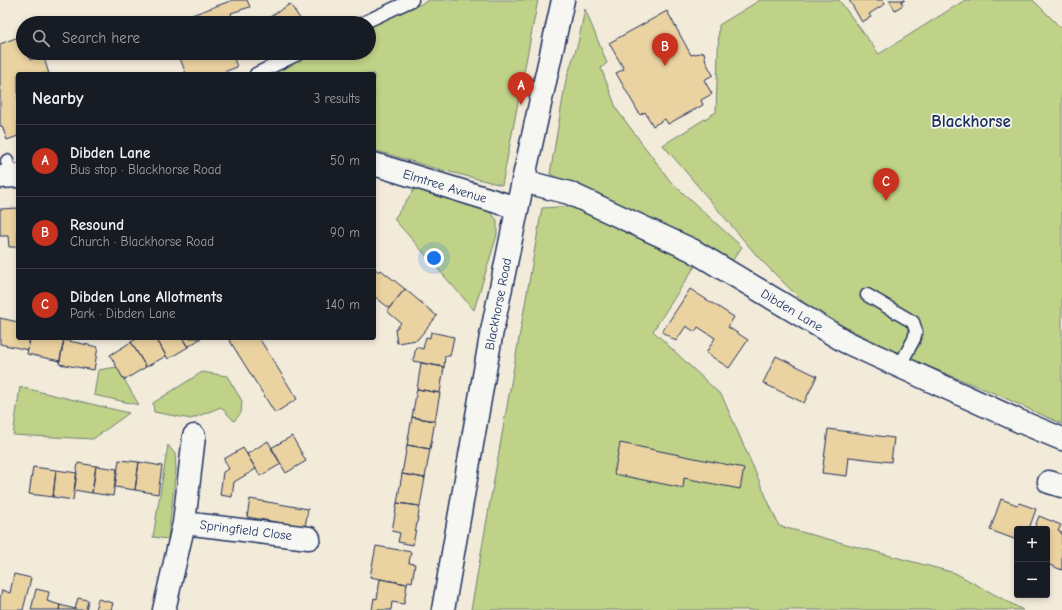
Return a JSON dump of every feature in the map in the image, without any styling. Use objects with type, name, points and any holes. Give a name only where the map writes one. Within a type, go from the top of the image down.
[{"type":"street","name":"Blackhorse Road","points":[[443,610],[491,336],[517,208],[563,0]]},
{"type":"street","name":"Elmtree Avenue","points":[[376,165],[517,208]]},
{"type":"street","name":"Dibden Lane","points":[[523,181],[569,193],[692,250],[846,342],[1062,439]]},
{"type":"street","name":"Springfield Close","points":[[164,610],[184,523],[194,436]]},
{"type":"street","name":"Springfield Close","points":[[184,523],[309,538]]},
{"type":"lane","points":[[376,17],[412,0]]},
{"type":"lane","points":[[260,72],[285,60]]},
{"type":"lane","points":[[867,295],[913,322],[916,331],[914,339],[900,365]]},
{"type":"green space","points":[[430,0],[538,0],[502,185],[434,168],[376,151],[376,72],[270,72],[297,60],[376,60],[376,24]]},
{"type":"green space","points":[[760,0],[839,0],[879,54],[965,0],[1033,0],[1062,29],[1062,424],[996,394],[905,357],[811,310],[758,257],[663,145],[716,112],[719,25]]},
{"type":"green space","points":[[585,9],[607,63],[601,68],[617,110],[671,182],[742,247],[729,265],[550,174],[566,80],[578,43]]},
{"type":"green space","points":[[415,188],[426,188],[489,211],[497,220],[497,235],[474,310],[394,219]]},
{"type":"green space","points":[[579,207],[697,263],[653,331],[722,396],[779,526],[955,573],[1023,610],[471,610],[542,208]]},
{"type":"green space","points":[[117,367],[139,405],[94,395],[98,370]]},
{"type":"green space","points":[[202,372],[227,376],[242,401],[241,413],[234,421],[221,407],[191,419],[154,412],[153,403]]},
{"type":"green space","points":[[20,387],[129,413],[93,439],[13,435]]},
{"type":"green space","points":[[168,445],[175,454],[176,469],[168,539],[153,537]]},
{"type":"building","points":[[233,0],[247,0],[250,7],[231,13],[232,16],[189,16]]},
{"type":"building","points":[[849,0],[883,0],[885,4],[869,14],[871,17],[862,22]]},
{"type":"building","points":[[889,0],[905,0],[901,2],[903,5],[895,10]]},
{"type":"building","points":[[290,4],[298,16],[271,16]]},
{"type":"building","points":[[667,11],[691,55],[704,52],[706,62],[713,75],[704,80],[712,94],[701,100],[703,105],[668,124],[665,119],[653,126],[645,112],[640,115],[616,73],[624,69],[609,43]]},
{"type":"building","points":[[16,38],[16,60],[45,60],[48,72],[16,72],[16,137],[7,140],[2,126],[0,126],[0,44]]},
{"type":"building","points":[[181,60],[234,60],[237,67],[224,72],[185,72]]},
{"type":"building","points":[[16,208],[16,247],[9,247],[8,236],[0,236],[0,209]]},
{"type":"building","points":[[376,270],[379,272],[381,270],[405,289],[389,308],[376,298]]},
{"type":"building","points":[[405,289],[437,316],[417,340],[397,343],[395,330],[401,323],[387,311]]},
{"type":"building","points":[[690,289],[734,317],[728,327],[748,340],[729,368],[706,353],[715,338],[698,327],[695,332],[686,326],[676,341],[662,332]]},
{"type":"building","points":[[0,318],[16,322],[16,340],[30,340],[28,350],[0,344]]},
{"type":"building","points":[[431,332],[454,337],[450,356],[445,356],[444,367],[413,361],[416,347],[423,349],[426,337],[430,338]]},
{"type":"building","points":[[30,340],[64,340],[60,361],[27,354]]},
{"type":"building","points":[[64,340],[98,347],[94,370],[59,364]]},
{"type":"building","points":[[134,340],[157,340],[166,356],[146,367],[131,342]]},
{"type":"building","points":[[157,340],[183,340],[188,347],[168,359]]},
{"type":"building","points":[[183,340],[198,340],[188,347]]},
{"type":"building","points":[[229,340],[260,340],[297,399],[275,413]]},
{"type":"building","points":[[131,342],[146,367],[124,380],[110,355]]},
{"type":"building","points":[[776,356],[817,376],[804,403],[763,383]]},
{"type":"building","points":[[421,363],[444,367],[440,393],[417,389]]},
{"type":"building","points":[[417,389],[440,393],[435,421],[412,417]]},
{"type":"building","points":[[412,417],[435,421],[430,449],[407,445]]},
{"type":"building","points":[[828,429],[894,438],[891,462],[849,457],[847,476],[822,473]]},
{"type":"building","points":[[292,436],[306,461],[286,473],[271,448]]},
{"type":"building","points":[[268,441],[281,464],[260,476],[247,454]]},
{"type":"building","points":[[620,443],[744,468],[740,489],[684,478],[683,488],[614,474]]},
{"type":"building","points":[[407,445],[430,449],[425,478],[402,474]]},
{"type":"building","points":[[243,448],[256,469],[234,482],[232,497],[220,495],[223,472],[229,469],[224,459]]},
{"type":"building","points":[[119,460],[139,462],[135,490],[115,487]]},
{"type":"building","points":[[139,462],[162,466],[158,494],[135,490]]},
{"type":"building","points":[[78,463],[96,466],[92,493],[74,490]]},
{"type":"building","points":[[96,466],[117,469],[113,496],[92,493]]},
{"type":"building","points":[[33,467],[56,470],[53,497],[29,494]]},
{"type":"building","points":[[56,470],[77,473],[73,500],[53,497]]},
{"type":"building","points":[[402,474],[425,478],[420,506],[397,503]]},
{"type":"building","points":[[250,499],[308,509],[305,527],[247,517]]},
{"type":"building","points":[[1001,499],[1017,505],[1019,503],[1036,509],[1030,526],[1014,526],[1014,539],[990,530]]},
{"type":"building","points":[[397,503],[420,506],[413,545],[398,542],[400,533],[392,531]]},
{"type":"building","points":[[1039,516],[1061,525],[1058,531],[1062,533],[1062,570],[1050,565],[1050,526],[1035,526]]},
{"type":"building","points":[[376,546],[411,552],[409,563],[415,564],[412,582],[408,581],[407,584],[370,577]]},
{"type":"building","points":[[14,574],[31,578],[23,610],[0,610],[2,590],[10,593]]},
{"type":"building","points":[[380,579],[407,584],[404,604],[392,602],[391,610],[372,610],[374,598],[377,599]]},
{"type":"building","points":[[36,589],[49,592],[47,601],[60,605],[59,610],[31,610]]},
{"type":"building","points":[[78,598],[88,600],[86,610],[59,610],[60,605],[75,609]]},
{"type":"building","points":[[98,599],[113,603],[111,610],[95,610]]},
{"type":"place","name":"Resound","points":[[665,66]]},
{"type":"place","name":"Dibden Lane","points":[[521,105]]},
{"type":"place","name":"Dibden Lane Allotments","points":[[886,201]]},
{"type":"district","name":"Blackhorse","points":[[971,121]]}]
